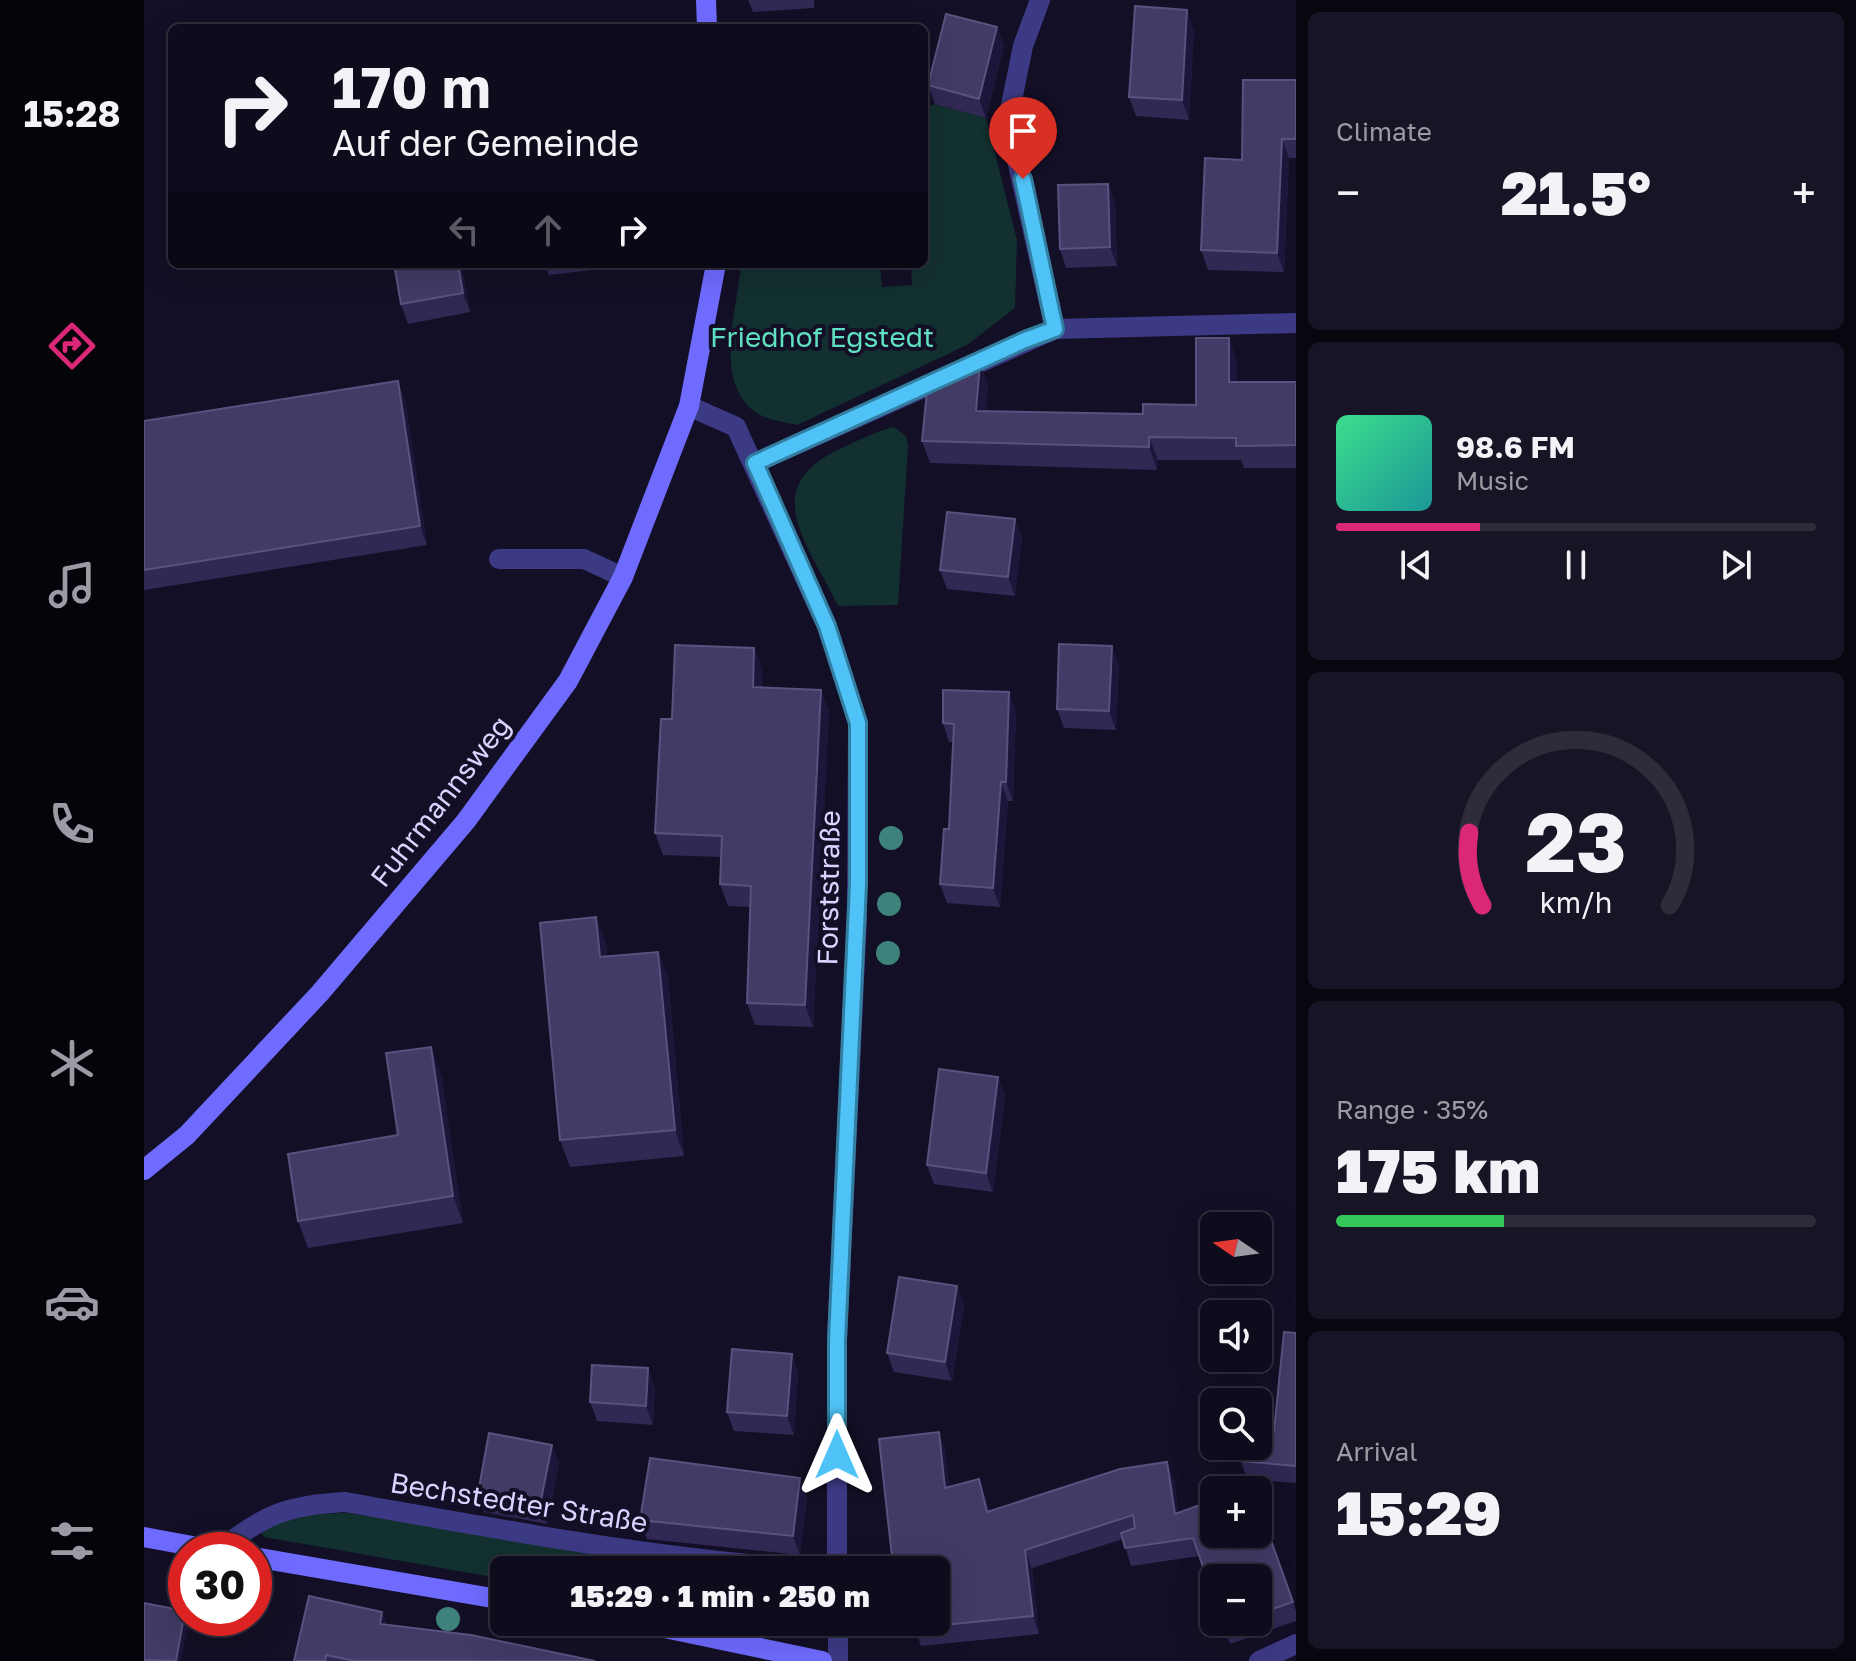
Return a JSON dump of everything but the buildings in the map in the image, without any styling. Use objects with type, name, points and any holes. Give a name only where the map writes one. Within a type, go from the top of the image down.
[{"type":"street","points":[[706,0],[707,24]]},
{"type":"street","points":[[1040,0],[1023,46],[1008,120],[1055,329]]},
{"type":"street","points":[[689,406],[715,268]]},
{"type":"street","points":[[755,463],[1055,329],[1296,323]]},
{"type":"street","name":"Forststraße","points":[[689,406],[736,427],[827,626],[858,723],[858,884],[837,1340],[837,1556]]},
{"type":"street","name":"Fuhrmannsweg","points":[[144,1170],[187,1135],[320,993],[466,821],[568,681],[623,577],[689,406]]},
{"type":"street","points":[[499,559],[584,559],[623,577]]},
{"type":"street","name":"Bechstedter Straße","points":[[242,1532],[274,1512],[305,1504],[345,1502],[468,1526],[675,1556]]},
{"type":"street","points":[[144,1537],[168,1541]]},
{"type":"street","points":[[272,1560],[490,1598]]},
{"type":"street","points":[[694,1636],[772,1655],[822,1661]]},
{"type":"street","points":[[838,1636],[838,1661]]},
{"type":"street","points":[[1259,1661],[1296,1644]]},
{"type":"green space","name":"Friedhof Egstedt","points":[[935,104],[986,118],[1017,240],[1015,308],[967,345],[797,425],[760,415],[742,398],[734,381],[731,363],[740,268],[880,268],[882,287],[912,285],[911,268],[928,268],[929,257],[928,107]]},
{"type":"green space","points":[[894,427],[906,436],[908,446],[898,605],[838,606],[803,539],[796,518],[795,499],[801,480],[816,463],[861,439]]},
{"type":"green space","points":[[349,1513],[605,1556],[490,1556],[490,1577],[272,1538],[272,1532],[260,1532],[295,1515]]},
{"type":"route","points":[[837,1455],[837,1340],[858,884],[858,723],[827,626],[755,463],[1055,329],[1023,179]]}]
